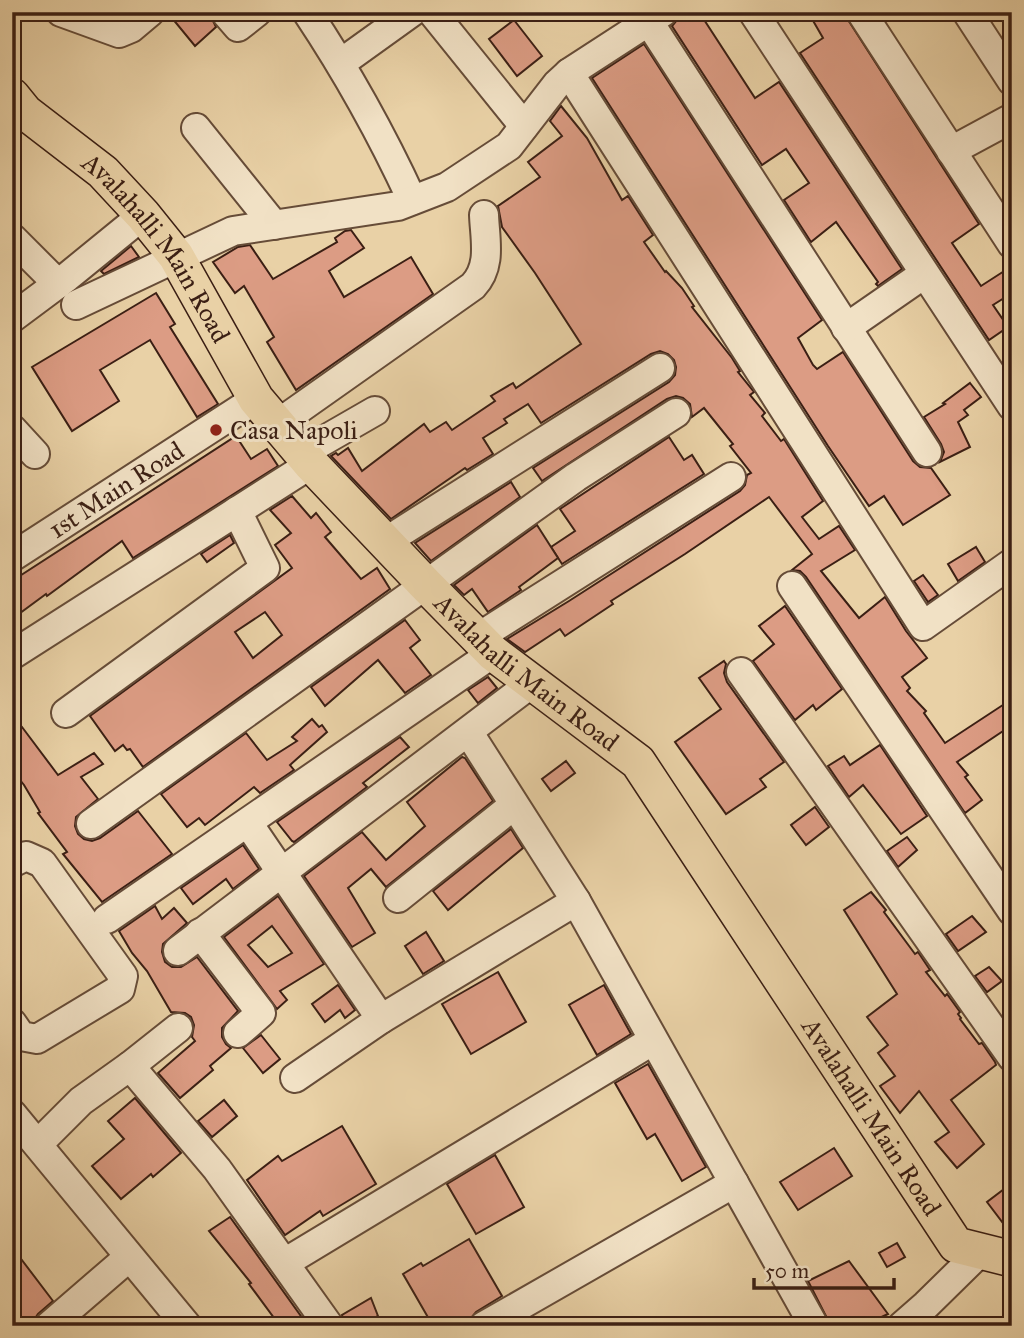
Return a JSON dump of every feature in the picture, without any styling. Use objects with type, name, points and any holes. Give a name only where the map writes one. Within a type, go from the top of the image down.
[{"type":"main road","name":"Avalahalli Main Road","points":[[12,96],[25,112],[103,172],[144,215],[176,256],[267,411],[385,542],[485,646],[638,762],[956,1245],[996,1255]]},
{"type":"street","points":[[61,12],[119,33],[131,28],[150,12]]},
{"type":"street","points":[[225,12],[238,27],[257,12]]},
{"type":"street","points":[[307,12],[341,63],[393,158],[412,200]]},
{"type":"street","points":[[341,63],[412,12]]},
{"type":"street","points":[[432,12],[524,126]]},
{"type":"street","points":[[752,12],[1012,406]]},
{"type":"street","points":[[861,12],[1012,244]]},
{"type":"street","points":[[967,12],[1012,80]]},
{"type":"street","points":[[12,318],[176,256],[233,231],[398,206],[447,187],[509,146],[557,84],[569,73],[656,17],[846,328],[927,452]]},
{"type":"street","points":[[569,73],[923,626],[1012,563]]},
{"type":"street","points":[[951,151],[1012,118]]},
{"type":"street","points":[[197,128],[274,225]]},
{"type":"street","points":[[67,295],[144,215]]},
{"type":"street","name":"1st Main Road","points":[[16,548],[267,411],[472,286],[482,276],[486,258],[484,215]]},
{"type":"street","points":[[12,238],[67,295]]},
{"type":"street","points":[[846,328],[925,274]]},
{"type":"street","points":[[385,542],[660,368]]},
{"type":"street","points":[[12,655],[237,511],[375,411]]},
{"type":"street","points":[[91,824],[576,477],[676,413]]},
{"type":"street","points":[[12,429],[35,454]]},
{"type":"street","points":[[107,919],[248,823],[485,646],[731,477]]},
{"type":"street","points":[[66,713],[265,568],[237,511]]},
{"type":"street","points":[[792,586],[1012,911]]},
{"type":"street","points":[[741,672],[1012,1057]]},
{"type":"street","points":[[178,951],[533,682]]},
{"type":"street","points":[[469,733],[576,901],[814,1326]]},
{"type":"street","points":[[398,898],[514,805]]},
{"type":"street","points":[[248,823],[381,1019]]},
{"type":"street","points":[[12,863],[26,856],[42,863],[123,976],[120,989],[37,1039],[15,1034]]},
{"type":"street","points":[[295,1078],[381,1019],[576,901]]},
{"type":"street","points":[[200,933],[261,1013],[239,1033]]},
{"type":"street","points":[[38,1144],[81,1101],[178,1028]]},
{"type":"street","points":[[286,1262],[652,1041]]},
{"type":"street","points":[[130,1066],[217,1169],[286,1262],[329,1326]]},
{"type":"street","points":[[12,1114],[187,1326]]},
{"type":"street","points":[[484,1326],[734,1183]]},
{"type":"street","points":[[902,1326],[926,1305],[996,1255]]},
{"type":"street","points":[[49,1326],[129,1256]]},
{"type":"building","points":[[167,12],[209,12],[216,27],[195,46]]},
{"type":"building","points":[[679,12],[699,12],[755,98],[779,82],[902,269],[878,286],[878,282],[836,222],[811,242],[784,200],[809,183],[786,149],[762,165],[672,26]]},
{"type":"building","points":[[808,12],[843,12],[979,224],[952,243],[981,286],[1012,266],[1012,293],[993,305],[1008,327],[989,340],[800,53],[823,38]]},
{"type":"building","points":[[514,20],[542,56],[517,76],[489,39]]},
{"type":"building","points":[[644,44],[822,320],[798,338],[813,365],[817,369],[843,352],[913,461],[920,467],[931,468],[950,495],[903,525],[884,496],[869,506],[592,78]]},
{"type":"building","points":[[561,106],[587,138],[622,200],[628,196],[653,235],[644,242],[665,272],[682,288],[694,306],[692,307],[732,358],[740,371],[738,372],[754,392],[750,395],[765,413],[762,416],[781,441],[784,439],[823,501],[802,517],[819,539],[839,526],[855,550],[821,571],[859,618],[885,597],[927,658],[902,677],[910,688],[907,691],[926,711],[924,713],[945,743],[1012,699],[1012,725],[957,762],[982,800],[965,813],[806,577],[800,571],[792,570],[812,554],[769,497],[611,601],[613,604],[565,636],[560,629],[525,652],[507,639],[740,491],[745,485],[747,475],[751,473],[730,446],[733,444],[704,408],[692,417],[690,404],[676,396],[667,399],[542,481],[533,468],[669,382],[675,375],[676,367],[668,354],[660,351],[651,354],[541,423],[528,404],[504,419],[507,423],[483,438],[493,454],[467,470],[465,468],[391,519],[331,456],[348,448],[362,471],[424,424],[430,432],[446,422],[452,430],[495,401],[491,396],[513,383],[516,388],[581,344],[502,227],[498,206],[540,177],[528,162],[562,136],[550,121]]},
{"type":"building","points":[[351,230],[364,248],[329,271],[344,297],[411,257],[433,294],[296,390],[267,342],[274,337],[244,286],[235,293],[213,262],[238,247],[250,245],[273,279],[337,242],[335,238]]},
{"type":"building","points":[[131,246],[139,257],[104,274],[101,271]]},
{"type":"building","points":[[156,293],[175,324],[170,327],[218,404],[197,417],[150,340],[100,370],[119,401],[72,431],[32,367]]},
{"type":"building","points":[[970,383],[981,397],[964,410],[968,415],[958,422],[970,447],[940,462],[944,452],[924,417]]},
{"type":"building","points":[[236,436],[251,459],[267,449],[278,466],[133,558],[122,541],[12,619],[12,581]]},
{"type":"building","points":[[669,437],[684,460],[692,455],[704,474],[562,564],[551,547],[575,531],[560,509]]},
{"type":"building","points":[[511,482],[520,497],[431,561],[415,543]]},
{"type":"building","points":[[292,496],[311,518],[316,513],[331,532],[325,537],[361,579],[377,568],[390,589],[143,767],[130,749],[127,750],[123,745],[115,751],[90,716],[292,568],[275,545],[291,533],[270,510]],"holes":[[[265,612],[282,635],[253,658],[235,632]]]},
{"type":"building","points":[[537,525],[558,558],[519,587],[521,590],[488,612],[472,589],[464,595],[454,585]]},
{"type":"building","points":[[230,535],[234,543],[207,562],[201,554]]},
{"type":"building","points":[[976,547],[985,562],[958,581],[948,564]]},
{"type":"building","points":[[923,575],[938,595],[928,602],[914,581]]},
{"type":"building","points":[[785,606],[842,689],[816,710],[813,705],[795,720],[753,661],[774,644],[759,626]]},
{"type":"building","points":[[405,620],[420,640],[410,648],[431,675],[405,693],[378,660],[325,706],[311,687]]},
{"type":"building","points":[[724,661],[727,682],[784,762],[760,779],[766,787],[726,814],[675,742],[721,709],[699,678]]},
{"type":"building","points":[[488,677],[497,688],[478,703],[468,690]]},
{"type":"building","points":[[312,719],[327,732],[290,765],[294,770],[260,793],[254,787],[205,825],[199,818],[187,827],[161,794],[246,733],[267,760],[297,741],[292,737]]},
{"type":"building","points":[[22,727],[58,775],[94,753],[103,764],[81,777],[98,799],[76,817],[78,834],[92,841],[100,838],[138,811],[172,854],[102,902],[63,854],[67,852],[38,813],[40,812],[24,785],[12,770],[12,734]]},
{"type":"building","points":[[400,737],[409,747],[363,783],[367,787],[292,841],[277,822]]},
{"type":"building","points":[[880,745],[927,816],[901,834],[863,785],[849,797],[828,766],[844,756],[850,765]]},
{"type":"building","points":[[462,757],[493,801],[386,887],[371,869],[348,888],[375,933],[352,947],[304,876],[362,832],[386,860],[425,826],[407,802]]},
{"type":"building","points":[[566,761],[575,773],[551,791],[542,779]]},
{"type":"building","points":[[815,807],[829,827],[806,845],[791,825]]},
{"type":"building","points":[[511,829],[523,848],[448,910],[433,891]]},
{"type":"building","points":[[907,837],[917,850],[898,867],[887,851]]},
{"type":"building","points":[[243,845],[259,869],[233,889],[226,879],[193,904],[181,888]]},
{"type":"building","points":[[871,892],[915,954],[918,952],[930,970],[926,972],[945,996],[947,994],[960,1012],[960,1019],[979,1044],[982,1043],[996,1065],[951,1100],[984,1144],[957,1168],[935,1142],[949,1132],[919,1091],[900,1113],[880,1086],[895,1076],[878,1053],[888,1045],[867,1017],[897,994],[844,910]]},
{"type":"building","points":[[278,896],[324,964],[280,991],[287,1000],[277,1009],[224,937]],"holes":[[[272,926],[292,953],[268,967],[248,945]]]},
{"type":"building","points":[[155,906],[162,919],[174,908],[187,923],[163,944],[165,962],[172,967],[181,967],[197,957],[238,1011],[222,1028],[222,1037],[231,1048],[210,1066],[213,1070],[180,1098],[158,1073],[195,1041],[192,1037],[194,1025],[191,1017],[185,1013],[171,1012],[119,931]]},
{"type":"building","points":[[972,916],[986,932],[958,951],[946,934]]},
{"type":"building","points":[[426,932],[444,961],[423,974],[405,946]]},
{"type":"building","points":[[989,967],[1002,981],[987,992],[975,976]]},
{"type":"building","points":[[498,972],[526,1022],[471,1054],[442,1004]]},
{"type":"building","points":[[338,985],[355,1010],[345,1018],[340,1010],[325,1022],[312,1004]]},
{"type":"building","points":[[604,985],[631,1034],[597,1055],[569,1005]]},
{"type":"building","points":[[261,1035],[280,1059],[263,1073],[243,1048]]},
{"type":"building","points":[[648,1064],[706,1167],[682,1181],[655,1134],[647,1139],[615,1083]]},
{"type":"building","points":[[135,1098],[181,1153],[121,1199],[92,1166],[124,1139],[108,1121]]},
{"type":"building","points":[[224,1100],[237,1116],[212,1137],[198,1121]]},
{"type":"building","points":[[342,1126],[376,1184],[323,1216],[320,1211],[285,1235],[247,1180],[278,1156],[282,1161]]},
{"type":"building","points":[[834,1148],[852,1176],[798,1210],[780,1182]]},
{"type":"building","points":[[495,1155],[524,1207],[476,1234],[447,1184]]},
{"type":"building","points":[[1012,1183],[1012,1235],[987,1202]]},
{"type":"building","points":[[230,1217],[308,1326],[280,1326],[249,1284],[251,1283],[209,1231]]},
{"type":"building","points":[[469,1239],[502,1296],[476,1312],[462,1326],[433,1326],[403,1274],[421,1263],[423,1266]]},
{"type":"building","points":[[897,1243],[905,1257],[887,1267],[879,1253]]},
{"type":"building","points":[[12,1247],[53,1301],[38,1314],[30,1326],[12,1326]]},
{"type":"building","points":[[849,1261],[888,1314],[862,1326],[831,1326],[808,1281]]},
{"type":"building","points":[[371,1298],[378,1316],[359,1326],[345,1326],[342,1315]]},
{"type":"place","name":"Casa Napoli","points":[[216,430]]}]
